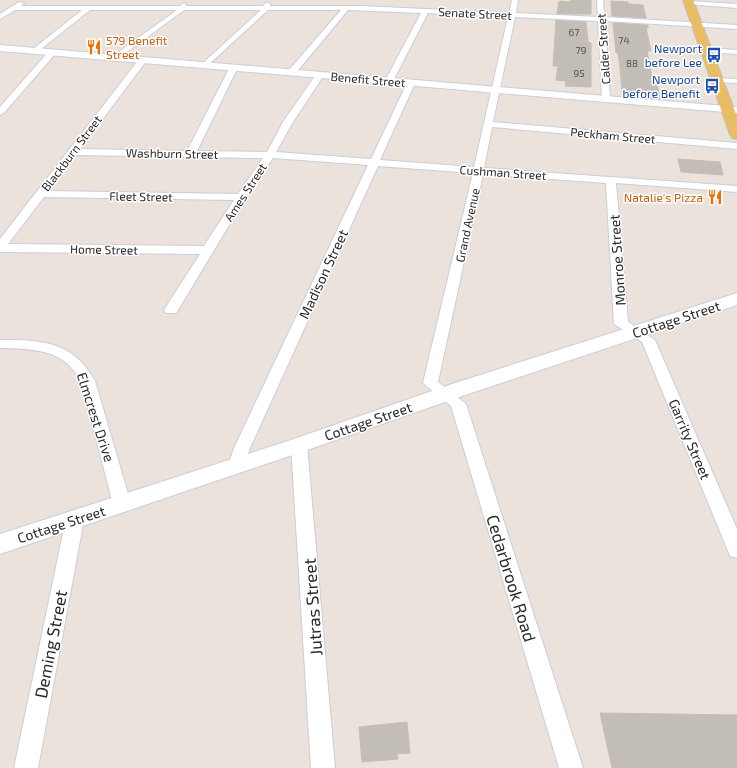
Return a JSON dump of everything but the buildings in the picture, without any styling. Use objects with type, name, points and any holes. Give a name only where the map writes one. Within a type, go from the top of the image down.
[{"type":"main road","points":[[688,2],[717,80],[732,110],[737,135]]},
{"type":"main road","name":"Cottage Street","points":[[0,544],[737,299]]},
{"type":"street","points":[[0,17],[25,0]]},
{"type":"street","points":[[101,8],[106,0]]},
{"type":"street","points":[[116,58],[183,8],[186,0]]},
{"type":"street","points":[[396,0],[399,9]]},
{"type":"street","name":"Grand Avenue","points":[[445,395],[430,383],[479,170],[515,0]]},
{"type":"street","name":"Calder Street","points":[[600,0],[606,99]]},
{"type":"street","points":[[688,2],[737,6]]},
{"type":"street","points":[[206,65],[267,4]]},
{"type":"street","name":"Senate Street","points":[[13,8],[183,8],[267,4],[512,14],[737,27]]},
{"type":"street","points":[[36,51],[88,8]]},
{"type":"street","points":[[292,72],[346,8]]},
{"type":"street","points":[[389,81],[426,10]]},
{"type":"street","name":"Benefit Street","points":[[0,48],[732,110]]},
{"type":"street","points":[[707,50],[737,52]]},
{"type":"street","points":[[0,112],[53,52]]},
{"type":"street","name":"Blackburn Street","points":[[0,247],[143,60]]},
{"type":"street","points":[[191,153],[234,67]]},
{"type":"street","name":"Ames Street","points":[[171,310],[241,197],[270,155],[288,122],[320,75]]},
{"type":"street","points":[[717,80],[737,81]]},
{"type":"street","name":"Madison Street","points":[[236,466],[242,448],[411,83]]},
{"type":"street","name":"Peckham Street","points":[[488,124],[737,146]]},
{"type":"street","name":"Washburn Street","points":[[73,152],[270,155]]},
{"type":"street","name":"Cushman Street","points":[[270,155],[737,189]]},
{"type":"street","name":"Monroe Street","points":[[611,180],[621,324],[635,333]]},
{"type":"street","name":"Fleet Street","points":[[41,194],[241,197]]},
{"type":"street","name":"Home Street","points":[[0,247],[208,250]]},
{"type":"street","name":"Garrity Street","points":[[635,333],[648,340],[737,551]]},
{"type":"street","name":"Elmcrest Drive","points":[[0,344],[41,346],[67,355],[77,362],[88,381],[122,504]]},
{"type":"street","name":"Cedarbrook Road","points":[[445,395],[458,404],[571,768]]},
{"type":"street","name":"Jutras Street","points":[[299,445],[323,768]]},
{"type":"street","name":"Deming Street","points":[[26,768],[75,519]]},
{"type":"place","name":"579 Benefit Street","points":[[94,47]]},
{"type":"place","name":"Newport before Lee","points":[[714,55]]},
{"type":"place","name":"Newport before Benefit","points":[[712,86]]},
{"type":"place","name":"Natalie's Pizza","points":[[715,197]]}]
